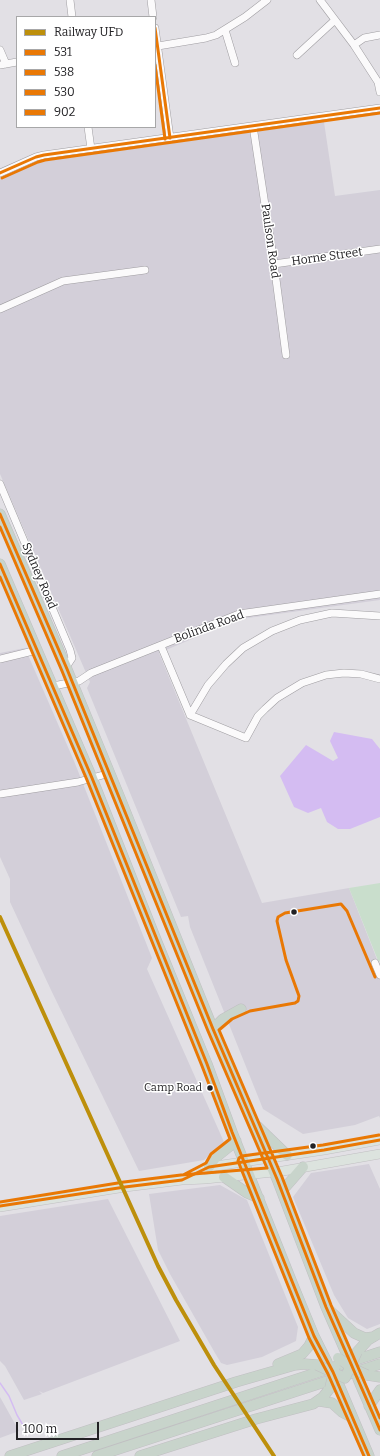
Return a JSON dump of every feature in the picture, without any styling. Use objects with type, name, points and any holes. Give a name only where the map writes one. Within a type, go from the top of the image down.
[{"type":"highway","name":"Sydney Road","points":[[0,514],[110,773],[213,1029],[282,1191],[326,1307],[341,1342],[333,1372],[369,1406],[377,1417],[380,1430]]},
{"type":"highway","name":"Sydney Road","points":[[0,564],[92,778],[314,1336],[320,1348],[352,1366]]},
{"type":"highway","points":[[213,1029],[223,1019],[241,1009]]},
{"type":"highway","points":[[252,1120],[287,1155]]},
{"type":"highway","points":[[208,1167],[236,1141]]},
{"type":"highway","points":[[282,1191],[303,1167]]},
{"type":"highway","points":[[224,1177],[247,1193],[258,1198]]},
{"type":"highway","points":[[326,1307],[354,1333],[365,1338],[376,1335]]},
{"type":"highway","points":[[140,1456],[256,1420],[308,1406],[319,1401],[346,1384],[357,1352],[365,1343],[376,1335]]},
{"type":"highway","points":[[236,1382],[302,1354],[309,1346],[314,1336]]},
{"type":"highway","points":[[62,1456],[380,1352]]},
{"type":"highway","points":[[97,1456],[380,1364]]},
{"type":"highway","points":[[10,1456],[236,1382],[295,1365],[315,1365],[333,1372]]},
{"type":"highway","points":[[352,1366],[360,1372],[377,1377]]},
{"type":"highway","name":"Sydney Road","points":[[346,1384],[353,1418],[369,1456]]},
{"type":"highway","points":[[369,1406],[380,1390]]},
{"type":"highway","points":[[319,1401],[332,1404],[353,1418]]},
{"type":"main road","points":[[182,1180],[208,1167],[380,1140]]},
{"type":"main road","points":[[324,1150],[326,1163]]},
{"type":"main road","points":[[3,1206],[182,1180],[274,1172],[380,1154]]},
{"type":"street","points":[[70,0],[72,16]]},
{"type":"street","points":[[151,0],[154,16]]},
{"type":"street","points":[[158,46],[206,38],[225,30],[267,0]]},
{"type":"street","points":[[320,0],[354,45],[378,82],[380,92]]},
{"type":"street","points":[[297,55],[335,20]]},
{"type":"street","points":[[225,30],[235,64]]},
{"type":"street","points":[[156,34],[170,138]]},
{"type":"street","points":[[354,45],[364,38],[380,35]]},
{"type":"street","points":[[0,50],[3,64],[16,62]]},
{"type":"street","points":[[0,173],[37,157],[380,108]]},
{"type":"street","name":"Paulson Road","points":[[253,126],[286,355]]},
{"type":"street","points":[[88,128],[91,149]]},
{"type":"street","name":"Horne Street","points":[[274,264],[380,249]]},
{"type":"street","points":[[0,309],[63,281],[145,270]]},
{"type":"street","name":"Sydney Road","points":[[0,484],[4,502],[70,650],[72,658],[66,667]]},
{"type":"street","name":"Bolinda Road","points":[[53,686],[91,674],[239,614],[380,594]]},
{"type":"street","points":[[190,714],[208,684],[226,664],[243,648],[272,631],[300,620],[332,613],[380,616]]},
{"type":"street","points":[[161,646],[190,714],[246,738],[258,716],[265,709],[277,698],[302,683],[326,675],[344,673],[361,674],[380,679]]},
{"type":"street","points":[[0,659],[37,650]]},
{"type":"street","points":[[0,794],[78,782],[110,773]]},
{"type":"street","points":[[375,963],[380,975]]},
{"type":"shaded area","points":[[324,122],[335,196],[380,190],[380,600],[234,621],[159,653],[262,903],[349,888],[380,967],[380,1118],[379,1116],[355,1125],[303,1134],[263,1109],[190,927],[188,916],[181,917],[87,688],[90,682],[0,474],[0,179],[39,162]]},
{"type":"shaded area","points":[[25,648],[74,761],[152,958],[147,969],[224,1142],[204,1160],[139,1171],[10,902],[10,879],[0,857],[0,653]]},
{"type":"shaded area","points":[[334,732],[372,739],[380,749],[380,817],[350,829],[338,829],[327,822],[321,808],[308,813],[294,807],[280,776],[306,745],[333,761],[338,758],[330,741]]},
{"type":"shaded area","points":[[369,1164],[380,1189],[380,1324],[367,1329],[348,1318],[334,1295],[293,1197],[311,1173]]},
{"type":"shaded area","points":[[220,1185],[247,1200],[298,1327],[296,1341],[262,1357],[227,1365],[221,1363],[215,1353],[158,1250],[149,1194]]},
{"type":"shaded area","points":[[108,1199],[180,1341],[43,1393],[39,1391],[42,1394],[24,1400],[5,1366],[0,1361],[0,1216]]},
{"type":"shaded area","points":[[0,1397],[19,1431],[0,1438]]},
{"type":"green space","points":[[380,883],[380,960],[379,963],[349,888]]},
{"type":"waterway","points":[[0,1383],[9,1396],[17,1415],[27,1432]]},
{"type":"rail line","name":"UFD","points":[[0,917],[158,1266],[214,1365],[274,1456]]},
{"type":"transit line","name":"531","points":[[156,35],[170,138]]},
{"type":"transit line","name":"538","points":[[156,72],[165,139]]},
{"type":"transit line","name":"531","points":[[0,173],[44,155],[380,108]]},
{"type":"transit line","name":"538","points":[[2,178],[45,160],[380,113]]},
{"type":"transit line","name":"531","points":[[0,514],[67,669],[213,1029],[277,1179],[326,1307],[380,1430]]},
{"type":"transit line","name":"538","points":[[0,527],[62,671],[208,1031],[267,1168],[181,1175],[124,1182],[0,1202]]},
{"type":"transit line","name":"531","points":[[0,564],[92,778],[314,1336],[333,1372],[369,1456]]},
{"type":"transit line","name":"538","points":[[0,577],[87,780],[230,1139],[211,1154],[206,1163],[183,1175]]},
{"type":"transit line","name":"530","points":[[375,977],[347,911],[341,904],[285,913],[278,917],[277,921],[286,960],[299,996],[298,1001],[295,1003],[250,1011],[232,1019],[219,1030],[282,1177],[331,1305],[380,1418]]},
{"type":"transit line","name":"530","points":[[364,1456],[328,1374],[309,1338],[238,1161],[242,1156],[323,1145],[379,1135]]},
{"type":"transit line","name":"902","points":[[0,1206],[182,1180],[209,1167],[380,1140]]},
{"type":"place","name":"Camp Road","points":[[210,1088]]}]
